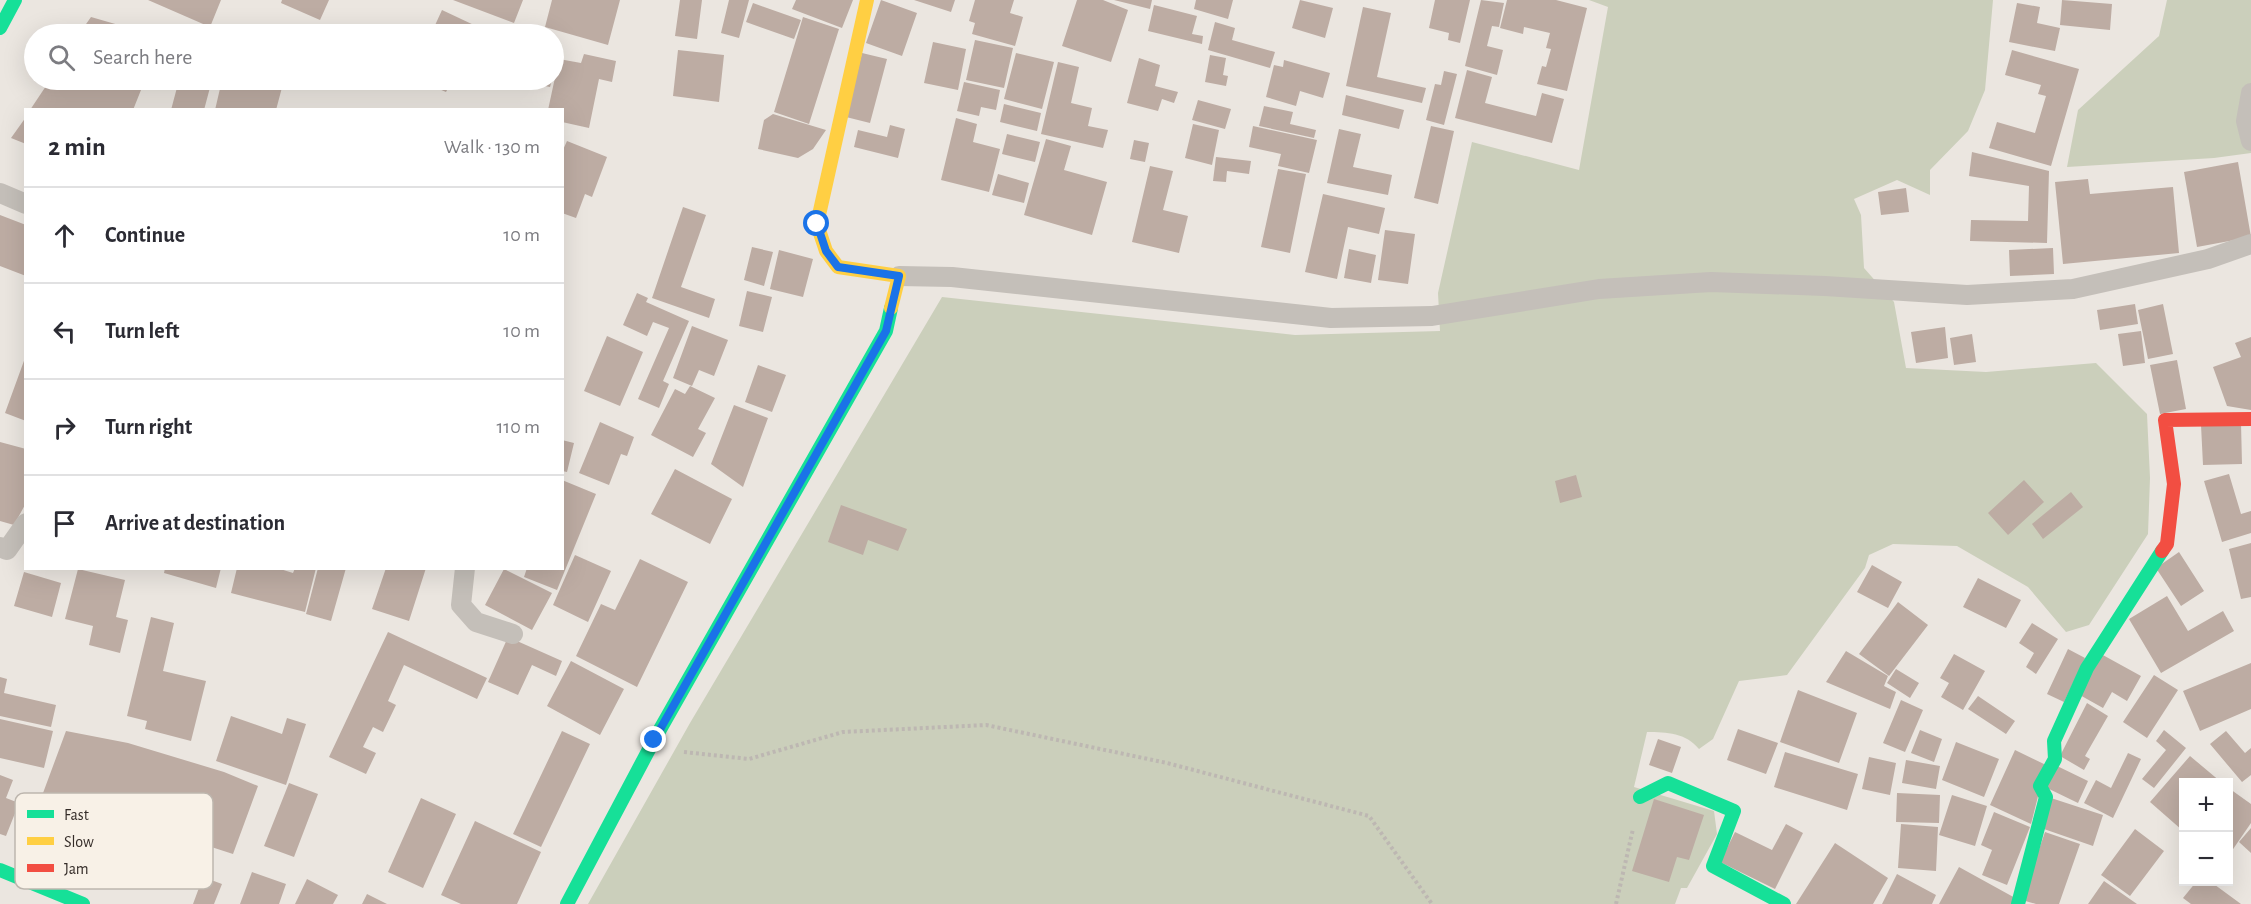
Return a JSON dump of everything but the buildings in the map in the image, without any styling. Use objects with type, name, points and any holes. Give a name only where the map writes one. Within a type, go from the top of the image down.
[{"type":"main road","points":[[0,28],[15,0]]},
{"type":"main road","points":[[567,904],[654,740],[886,331],[899,276],[838,267],[826,251],[817,224],[867,0]]},
{"type":"main road","points":[[2018,904],[2046,797],[2040,786],[2055,759],[2054,741],[2086,668],[2168,544],[2174,484],[2165,420],[2251,419]]},
{"type":"main road","points":[[1640,797],[1668,783],[1734,811],[1713,866],[1784,904]]},
{"type":"main road","points":[[0,870],[15,876]]},
{"type":"main road","points":[[46,889],[83,904]]},
{"type":"lane","points":[[2251,93],[2246,121],[2251,141]]},
{"type":"lane","points":[[0,193],[24,203]]},
{"type":"lane","points":[[899,276],[952,277],[1331,318],[1432,316],[1599,289],[1711,282],[1825,285],[1967,295],[2073,289],[2208,259],[2251,244]]},
{"type":"lane","points":[[0,548],[7,550],[24,526]]},
{"type":"lane","points":[[465,570],[461,605],[476,622],[513,634]]},
{"type":"path","points":[[654,740],[674,751],[749,759],[843,732],[986,725],[1167,763],[1369,816],[1432,904]]},
{"type":"path","points":[[1616,904],[1640,797]]},
{"type":"green space","points":[[1589,0],[1993,0],[1985,90],[1968,131],[1930,170],[1930,195],[1897,180],[1854,199],[1861,215],[1864,268],[1894,302],[1906,368],[1986,372],[2096,363],[2147,414],[2150,478],[2148,534],[2089,625],[2066,632],[2028,587],[1957,546],[1893,544],[1869,555],[1865,568],[1787,675],[1739,681],[1713,739],[1699,749],[1682,737],[1669,733],[1647,732],[1634,787],[1714,811],[1717,834],[1687,888],[1681,888],[1675,904],[588,904],[690,723],[942,297],[1295,335],[1440,331],[1438,293],[1472,142],[1579,170],[1608,7]]},
{"type":"green space","points":[[2167,0],[2251,0],[2251,153],[2214,158],[2067,167],[2078,110],[2159,36]]},
{"type":"traffic: fast","points":[[0,28],[15,0]]},
{"type":"traffic: fast","points":[[567,904],[654,740],[886,331],[891,308]]},
{"type":"traffic: fast","points":[[2018,904],[2046,797],[2040,786],[2055,759],[2054,741],[2087,668],[2162,551]]},
{"type":"traffic: fast","points":[[1640,797],[1668,783],[1734,811],[1713,866],[1784,904]]},
{"type":"traffic: fast","points":[[0,870],[15,876]]},
{"type":"traffic: fast","points":[[46,889],[83,904]]},
{"type":"traffic: slow","points":[[867,0],[817,224],[826,251],[838,267],[899,276],[891,308]]},
{"type":"traffic: jam","points":[[2162,551],[2167,544],[2174,484],[2165,420],[2251,419]]},
{"type":"route","points":[[654,740],[886,331],[899,276],[838,267],[826,251],[817,224]]}]
